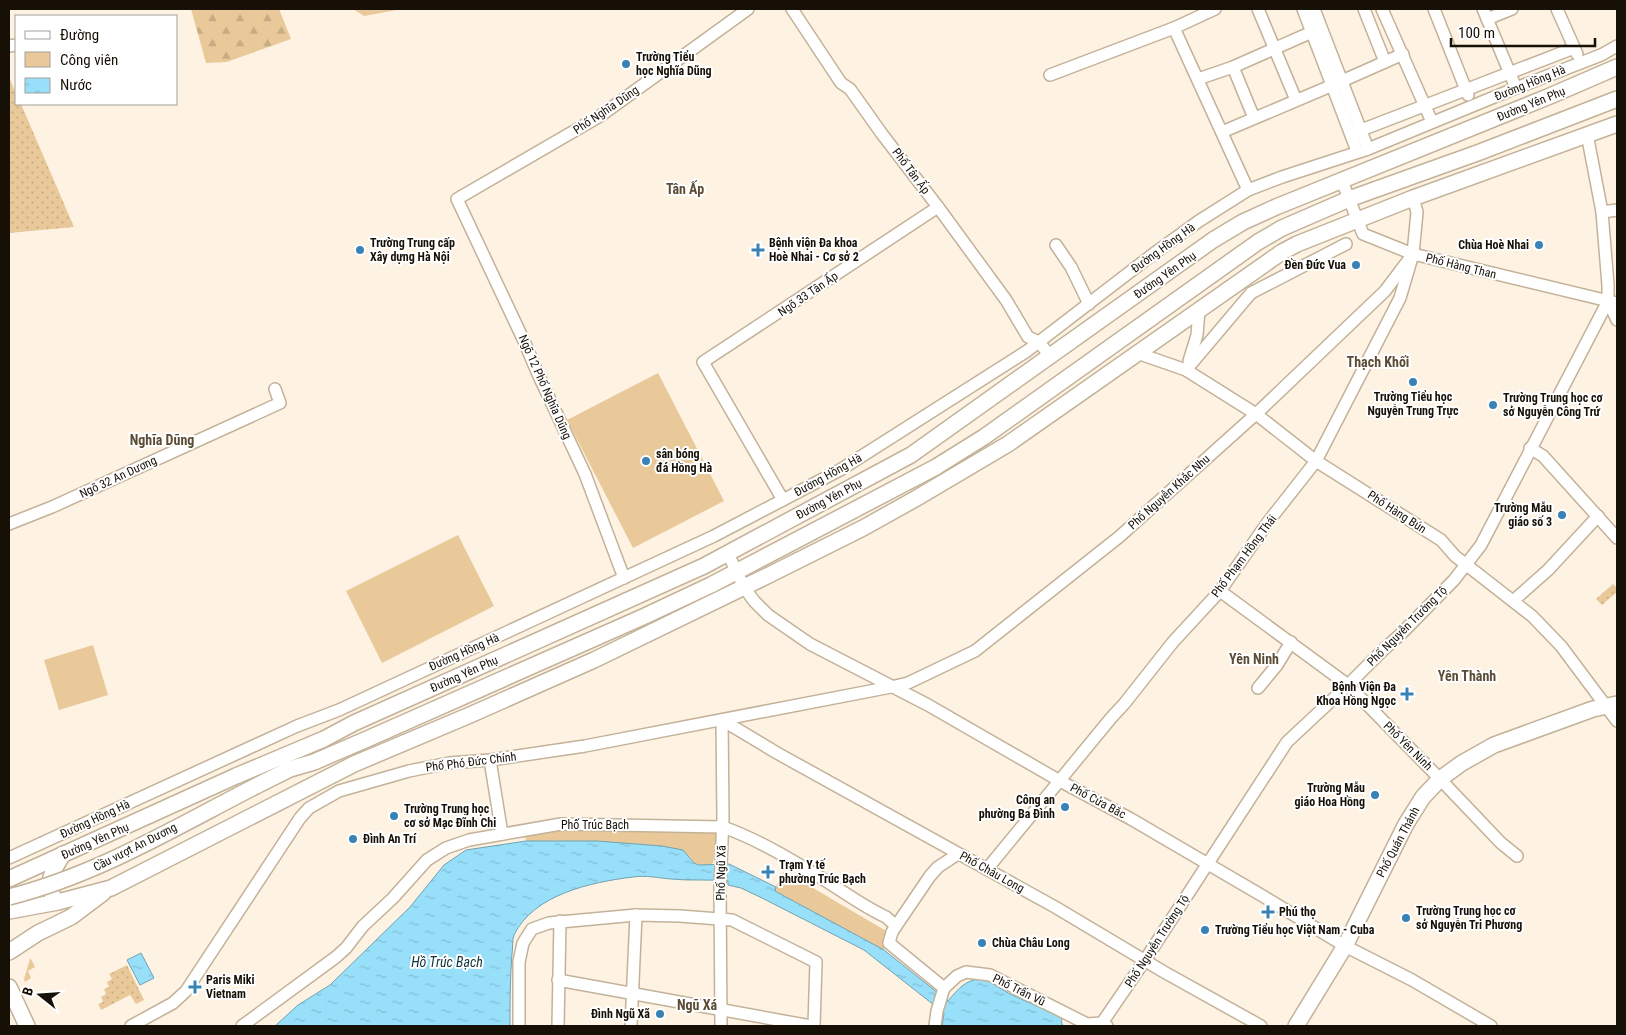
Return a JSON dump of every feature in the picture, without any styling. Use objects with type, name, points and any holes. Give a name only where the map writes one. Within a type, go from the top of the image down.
[{"type":"main road","name":"Đường Yên Phụ","points":[[9,879],[236,776],[324,739],[354,723],[728,554],[911,455],[1214,240],[1243,222],[1617,67]]},
{"type":"main road","name":"Đường Yên Phụ","points":[[256,786],[290,769],[314,762],[373,737],[645,616],[736,572],[936,468],[984,437],[1258,242],[1282,228],[1349,199],[1437,168],[1616,100]]},
{"type":"main road","points":[[9,952],[38,933],[71,917],[110,888],[362,760],[478,711],[653,632],[863,528],[967,470],[1008,444],[1282,252],[1413,198],[1617,124]]},
{"type":"main road","points":[[645,616],[653,632]]},
{"type":"main road","name":"Phố Quán Thánh","points":[[1296,1026],[1345,946],[1406,824],[1423,797],[1440,779],[1494,744],[1593,709],[1613,705]]},
{"type":"main road","points":[[290,769],[324,739]]},
{"type":"main road","name":"Cầu vượt An Dương","points":[[9,897],[79,875],[256,786]]},
{"type":"main road","points":[[58,902],[49,888],[49,882],[64,854]]},
{"type":"main road","points":[[9,911],[58,902],[110,888]]},
{"type":"main road","points":[[9,988],[27,1026]]},
{"type":"street","name":"Phố Nghĩa Dũng","points":[[457,199],[600,116],[748,9]]},
{"type":"street","name":"Phố Tân Ấp","points":[[792,9],[841,83],[850,89],[938,207],[1006,300],[1028,336],[1039,342],[1050,356]]},
{"type":"street","points":[[1050,75],[1174,28],[1215,9]]},
{"type":"street","points":[[1258,9],[1296,100]]},
{"type":"street","points":[[1303,9],[1337,83]]},
{"type":"street","points":[[1314,9],[1337,83],[1363,150]]},
{"type":"street","points":[[1364,9],[1385,62]]},
{"type":"street","points":[[1382,9],[1432,122]]},
{"type":"street","points":[[1434,9],[1473,106]]},
{"type":"street","points":[[1557,9],[1580,63]]},
{"type":"street","points":[[1507,10],[1485,14],[1516,88]]},
{"type":"street","points":[[1174,28],[1248,190]]},
{"type":"street","points":[[1198,79],[1233,67],[1312,32]]},
{"type":"street","name":"Đường Hồng Hà","points":[[9,858],[297,726],[339,710],[714,536],[840,470],[1039,342],[1152,255],[1248,190],[1363,150],[1601,55],[1617,46]]},
{"type":"street","name":"Đường Hồng Hà","points":[[1356,132],[1574,48]]},
{"type":"street","points":[[1222,132],[1403,54]]},
{"type":"street","points":[[1233,67],[1254,118]]},
{"type":"street","points":[[1586,134],[1602,212],[1608,285],[1617,320]]},
{"type":"street","name":"Phố Hàng Than","points":[[1342,181],[1363,234],[1413,254],[1613,302]]},
{"type":"street","name":"Phố Phạm Hồng Thái","points":[[987,869],[1173,642],[1220,590],[1268,522],[1316,461],[1400,298],[1413,254],[1417,212],[1413,198]]},
{"type":"street","name":"Ngõ 12 Phố Nghĩa Dũng","points":[[457,199],[585,474],[624,578]]},
{"type":"street","name":"Ngõ 33 Tân Ấp","points":[[783,500],[703,362],[938,207]]},
{"type":"street","points":[[1602,212],[1617,210]]},
{"type":"street","points":[[1186,370],[1251,293],[1346,244]]},
{"type":"street","points":[[1056,245],[1071,267],[1089,304]]},
{"type":"street","name":"Phố Nguyễn Khắc Nhu","points":[[892,687],[908,683],[975,651],[1119,537],[1256,414],[1385,291],[1413,254]]},
{"type":"street","points":[[1385,291],[1398,292],[1400,298]]},
{"type":"street","name":"Phố Nguyễn Trường Tộ","points":[[1104,1025],[1286,742],[1348,686],[1454,580],[1481,545],[1530,448],[1613,302]]},
{"type":"street","points":[[1186,370],[1198,335],[1198,310]]},
{"type":"street","points":[[1028,336],[1027,350],[1037,366]]},
{"type":"street","name":"Phố Hàng Bún","points":[[1137,353],[1186,370],[1256,414],[1316,461],[1441,540],[1455,556],[1532,616],[1613,705],[1617,721]]},
{"type":"street","name":"Ngõ 32 An Dương","points":[[9,524],[52,507],[280,403],[275,390]]},
{"type":"street","points":[[1530,448],[1543,456],[1617,538]]},
{"type":"street","points":[[1513,601],[1548,570],[1598,516]]},
{"type":"street","name":"Phố Cửa Bắc","points":[[728,554],[744,587],[768,615],[810,644],[928,705],[1060,781],[1131,818],[1345,946],[1412,980],[1491,1026]]},
{"type":"street","name":"Phố Yên Ninh","points":[[1220,590],[1348,686],[1501,843],[1517,856]]},
{"type":"street","points":[[1258,688],[1277,665],[1291,642]]},
{"type":"street","name":"Phố Phó Đức Chính","points":[[131,1026],[173,1003],[186,991],[296,823],[309,808],[339,791],[449,762],[490,760],[585,746],[892,687]]},
{"type":"street","name":"Phố Ngũ Xã","points":[[720,1026],[722,720]]},
{"type":"street","name":"Phố Châu Long","points":[[722,720],[794,763],[1055,906],[1261,1026]]},
{"type":"street","points":[[490,760],[502,834]]},
{"type":"street","name":"Phố Trúc Bạch","points":[[242,1026],[336,958],[363,926],[393,898],[431,857],[446,848],[469,840],[561,824],[722,827],[757,842],[813,873],[896,926]]},
{"type":"street","points":[[934,1026],[944,988],[889,943],[892,932],[930,876],[938,867],[958,854]]},
{"type":"street","points":[[631,1026],[636,915]]},
{"type":"street","points":[[519,1026],[519,962],[523,944],[532,929],[560,921],[636,915],[732,920],[816,962],[813,1026],[558,980]]},
{"type":"street","points":[[558,1026],[560,921]]},
{"type":"street","name":"Phố Trấn Vũ","points":[[944,988],[957,976],[966,972],[990,976],[1087,1024],[1104,1025]]},
{"type":"green space","points":[[191,9],[279,9],[291,39],[227,62],[206,63]]},
{"type":"green space","points":[[353,9],[402,9],[364,16]]},
{"type":"green space","points":[[9,77],[15,92],[15,105],[21,105],[74,227],[9,233]]},
{"type":"green space","name":"sân bóng đá Hồng Hà","points":[[658,373],[724,501],[633,548],[567,420]]},
{"type":"green space","points":[[458,535],[494,606],[382,663],[346,591]]},
{"type":"green space","points":[[1613,584],[1617,588],[1617,592],[1602,605],[1596,599]]},
{"type":"green space","points":[[93,645],[108,695],[59,710],[44,660]]},
{"type":"green space","points":[[557,827],[714,832],[718,838],[713,863],[707,866],[694,863],[689,856],[662,846],[597,841],[526,841],[525,835]]},
{"type":"green space","points":[[784,871],[888,932],[884,950],[774,890]]},
{"type":"green space","points":[[30,959],[35,967],[28,971],[31,978],[25,982],[24,979]]},
{"type":"green space","points":[[127,965],[144,1000],[136,1004],[130,995],[101,1010],[98,1004],[103,1002],[101,997],[106,994],[104,989],[109,987],[107,982],[112,979],[109,974]]},
{"type":"water","name":"Hồ Trúc Bạch","points":[[526,841],[597,841],[662,846],[683,850],[694,863],[699,865],[729,864],[776,887],[775,891],[884,950],[948,1001],[963,985],[983,978],[1010,994],[1063,1018],[1061,1021],[1063,1026],[942,1026],[944,1013],[864,950],[762,898],[741,888],[728,885],[728,881],[678,880],[643,876],[600,882],[566,892],[535,909],[523,921],[513,939],[510,981],[510,1026],[275,1026],[298,1005],[330,985],[410,907],[444,865],[466,850]]},
{"type":"water","points":[[141,953],[154,978],[140,985],[127,960]]},
{"type":"place","name":"Trường Tiểu học Nghĩa Dũng","points":[[626,64]]},
{"type":"place","name":"Chùa Hoè Nhai","points":[[1539,245]]},
{"type":"place","name":"Trường Trung cấp Xây dựng Hà Nội","points":[[360,250]]},
{"type":"place","name":"Bệnh viện Đa khoa Hoè Nhai - Cơ sở 2","points":[[758,250]]},
{"type":"place","name":"Đền Đức Vua","points":[[1356,265]]},
{"type":"place","name":"Trường Tiểu học Nguyễn Trung Trực","points":[[1413,382]]},
{"type":"place","name":"Trường Trung học cơ sở Nguyễn Công Trứ","points":[[1493,405]]},
{"type":"place","name":"sân bóng đá Hồng Hà","points":[[646,461]]},
{"type":"place","name":"Trường Mẫu giáo số 3","points":[[1562,515]]},
{"type":"place","name":"Bệnh Viện Đa Khoa Hồng Ngọc","points":[[1407,694]]},
{"type":"place","name":"Trường Mẫu giáo Hoa Hồng","points":[[1375,795]]},
{"type":"place","name":"Công an phường Ba Đình","points":[[1065,807]]},
{"type":"place","name":"Trường Trung học cơ sở Mạc Đĩnh Chi","points":[[394,816]]},
{"type":"place","name":"Đình An Trí","points":[[353,839]]},
{"type":"place","name":"Trạm Y tế phường Trúc Bạch","points":[[768,872]]},
{"type":"place","name":"Phú thọ","points":[[1268,912]]},
{"type":"place","name":"Trường Trung học cơ sở Nguyễn Tri Phương","points":[[1406,918]]},
{"type":"place","name":"Trường Tiểu học Việt Nam - Cuba","points":[[1205,930]]},
{"type":"place","name":"Chùa Châu Long","points":[[982,943]]},
{"type":"place","name":"Paris Miki Vietnam","points":[[195,987]]},
{"type":"place","name":"Đình Ngũ Xã","points":[[660,1014]]},
{"type":"district","name":"Tân Ấp","points":[[685,189]]},
{"type":"district","name":"Thạch Khối","points":[[1378,362]]},
{"type":"district","name":"Nghĩa Dũng","points":[[162,440]]},
{"type":"district","name":"Yên Ninh","points":[[1254,659]]},
{"type":"district","name":"Yên Thành","points":[[1467,676]]},
{"type":"district","name":"Ngũ Xá","points":[[697,1005]]}]
